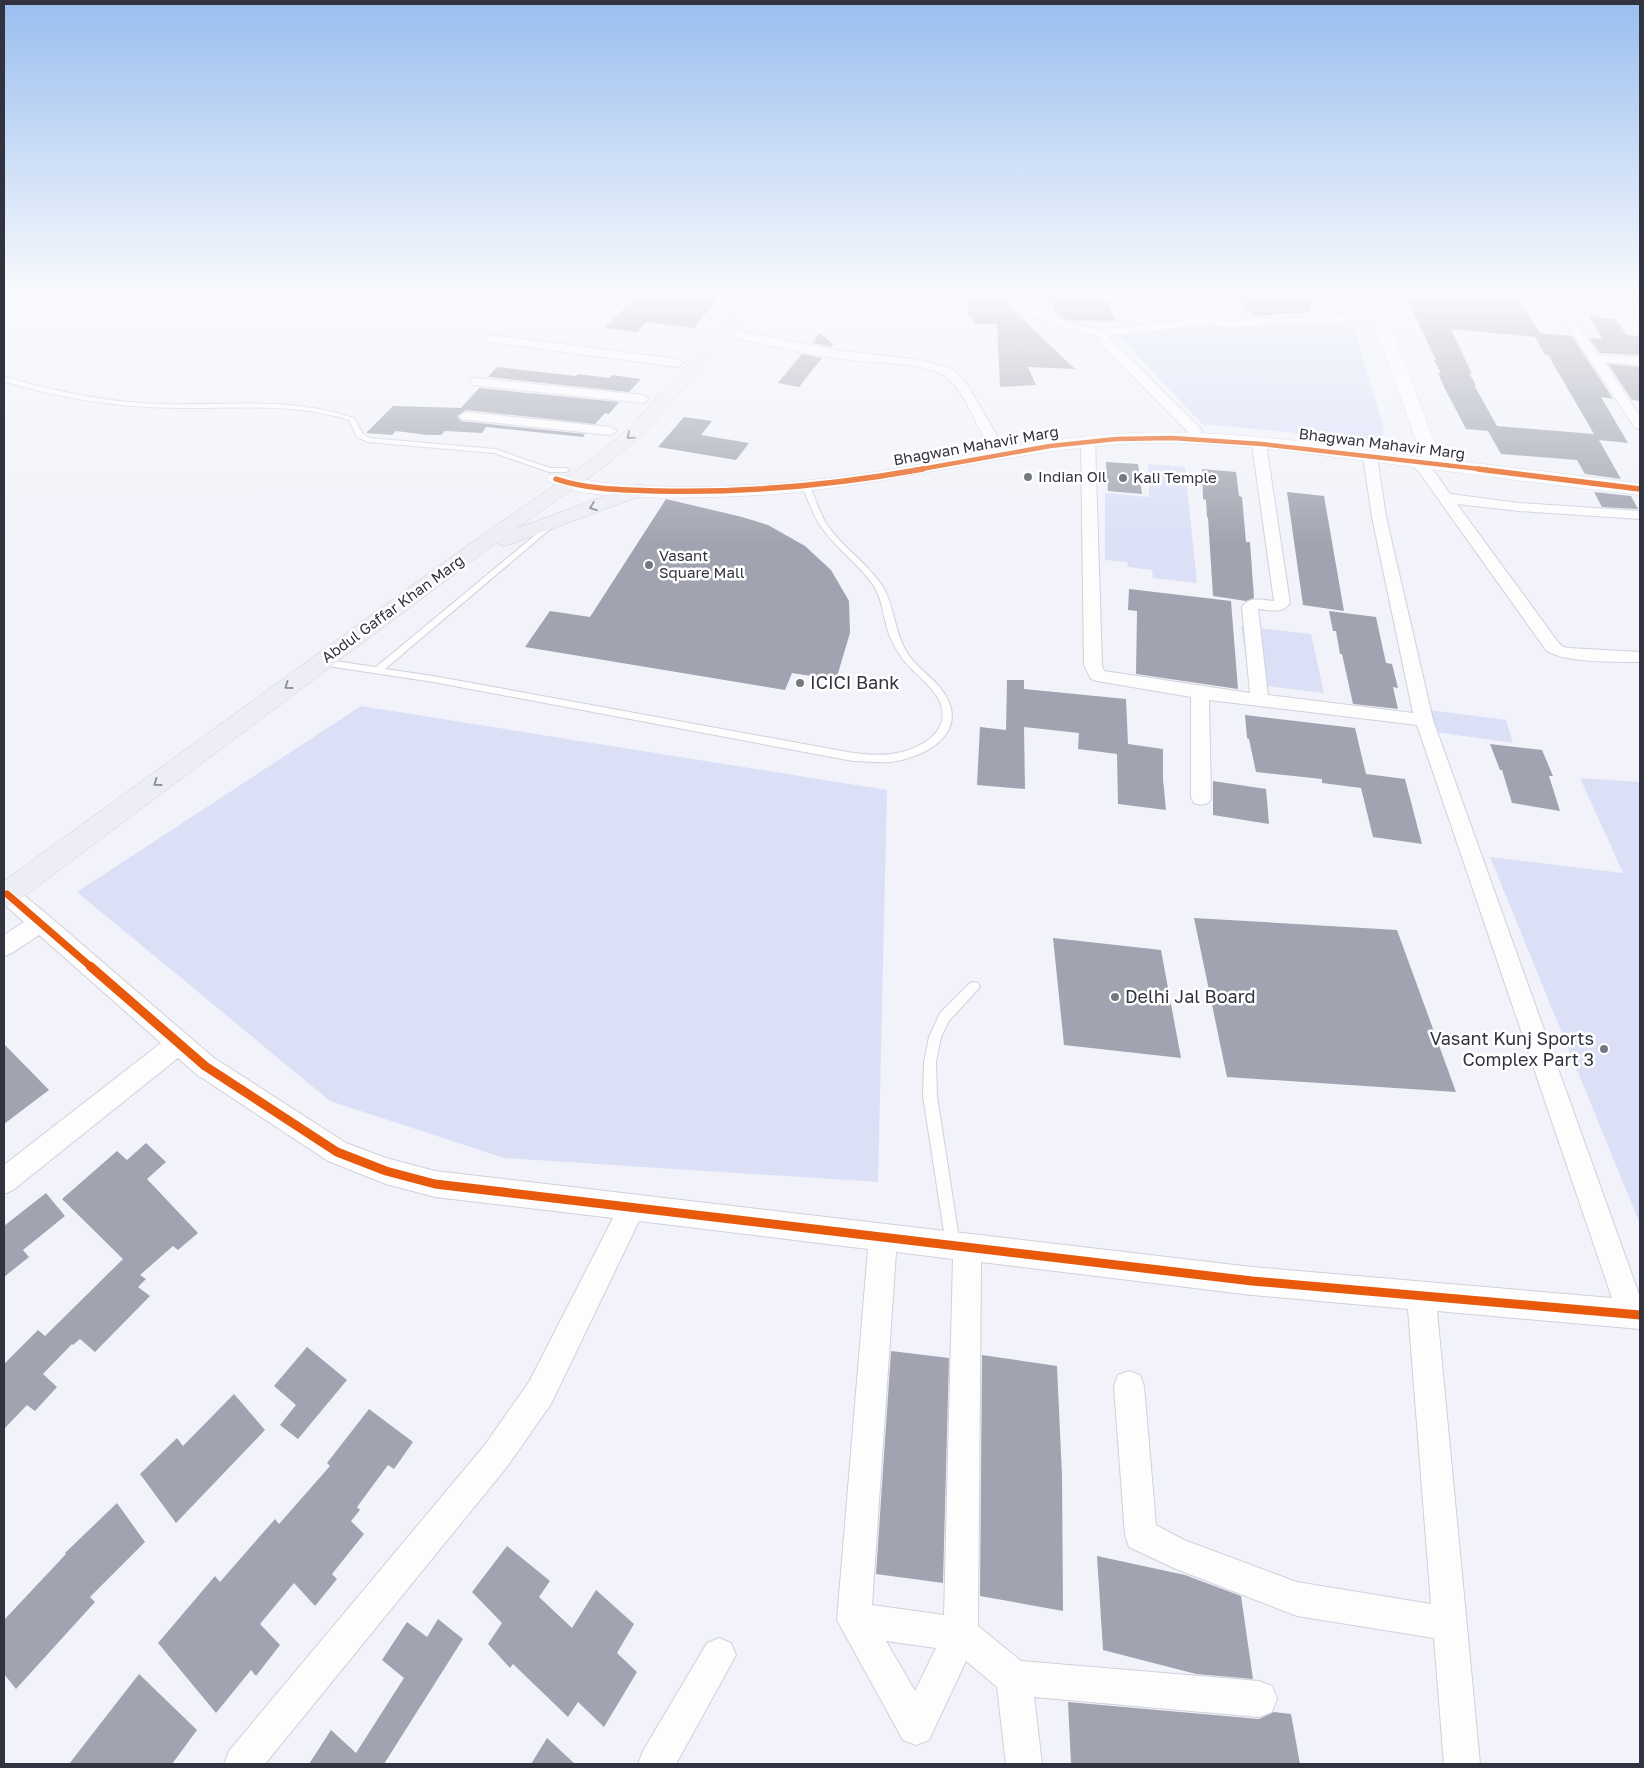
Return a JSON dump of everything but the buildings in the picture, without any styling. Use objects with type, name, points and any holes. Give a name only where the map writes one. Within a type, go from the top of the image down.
[{"type":"main road","name":"Abdul Gaffar Khan Marg","points":[[5,888],[321,662],[468,554],[564,475],[662,380]]},
{"type":"main road","name":"Abdul Gaffar Khan Marg","points":[[5,888],[283,669],[564,475],[637,430],[682,380]]},
{"type":"main road","points":[[468,554],[639,490]]},
{"type":"street","points":[[956,380],[1002,449]]},
{"type":"street","points":[[1143,380],[1195,432]]},
{"type":"street","points":[[1391,380],[1424,458]]},
{"type":"street","points":[[1400,380],[1424,458],[1422,466],[1552,646],[1558,651],[1568,653],[1640,657]]},
{"type":"street","points":[[1609,380],[1640,425]]},
{"type":"street","points":[[476,382],[643,399]]},
{"type":"street","points":[[466,416],[500,419],[619,422]]},
{"type":"street","points":[[500,419],[496,428],[501,430],[577,438]]},
{"type":"street","name":"Bhagwan Mahavir Marg","points":[[564,475],[654,482],[760,482],[817,476],[1106,432],[1163,430],[1640,481]]},
{"type":"street","name":"Bhagwan Mahavir Marg","points":[[564,475],[639,490],[712,493],[806,486],[903,472],[1002,449],[1088,441],[1163,438],[1259,444],[1370,456],[1424,458],[1640,489]]},
{"type":"street","points":[[1088,441],[1094,670],[1097,675],[1103,678],[1200,693],[1424,720]]},
{"type":"street","points":[[1259,444],[1282,603],[1278,606],[1255,604],[1250,607],[1260,700]]},
{"type":"street","points":[[5,888],[205,1066],[337,1152],[386,1171],[435,1184],[1252,1281],[1636,1314],[1424,720],[1379,517],[1370,456]]},
{"type":"street","points":[[1446,498],[1519,507],[1640,514]]},
{"type":"street","points":[[1200,693],[1201,798]]},
{"type":"street","points":[[4,948],[41,922]]},
{"type":"street","points":[[4,1181],[179,1043]]},
{"type":"street","points":[[242,1764],[494,1457],[540,1393],[632,1207]]},
{"type":"street","points":[[883,1237],[854,1620],[916,1727],[961,1634],[960,1246]]},
{"type":"street","points":[[1421,1296],[1462,1764]]},
{"type":"street","points":[[1129,1386],[1141,1535],[1176,1552],[1296,1599],[1450,1624]]},
{"type":"street","points":[[854,1620],[961,1634],[1014,1678],[1259,1699]]},
{"type":"street","points":[[656,1764],[719,1655]]},
{"type":"street","points":[[1014,1678],[1024,1764]]},
{"type":"lane","points":[[6,380],[37,390],[114,402],[177,406],[290,405],[312,407],[352,419],[356,423],[360,435],[368,440],[495,452],[564,475]]},
{"type":"lane","points":[[321,662],[433,679],[853,757],[880,759],[901,756],[924,748],[934,742],[945,730],[947,721],[944,701],[904,656],[891,625],[883,594],[858,561],[827,530],[806,486]]},
{"type":"lane","points":[[377,671],[555,521]]},
{"type":"lane","points":[[960,1246],[930,1096],[930,1062],[935,1037],[944,1017],[974,987]]},
{"type":"shaded area","points":[[1160,380],[1369,380],[1384,428],[1382,441],[1202,424]]},
{"type":"shaded area","points":[[1148,464],[1185,467],[1197,583],[1153,578],[1152,570],[1128,567],[1127,562],[1105,560],[1105,493],[1149,497]]},
{"type":"shaded area","points":[[1241,626],[1311,634],[1324,693],[1250,684]]},
{"type":"shaded area","points":[[361,706],[887,790],[878,1182],[504,1158],[330,1101],[77,892]]},
{"type":"shaded area","points":[[1430,710],[1506,720],[1513,743],[1435,732]]},
{"type":"shaded area","name":"Vasant Kunj Sports Complex Part 3","points":[[1580,778],[1640,782],[1640,1224],[1490,857],[1623,873]]},
{"type":"cycle path","points":[[556,479],[581,486],[620,490],[745,491],[831,483],[888,475],[985,457],[1083,442],[1116,439],[1194,438],[1329,451],[1640,489]]},
{"type":"cycle path","points":[[7,894],[205,1066],[337,1152],[386,1171],[435,1184],[1252,1281],[1640,1315]]},
{"type":"place","name":"Indian Oil","points":[[1028,477]]},
{"type":"place","name":"Kali Temple","points":[[1123,478]]},
{"type":"place","name":"Vasant Square Mall","points":[[649,565]]},
{"type":"place","name":"ICICI Bank","points":[[800,683]]},
{"type":"place","name":"Delhi Jal Board","points":[[1115,997]]},
{"type":"place","name":"Vasant Kunj Sports Complex Part 3","points":[[1604,1049]]}]
